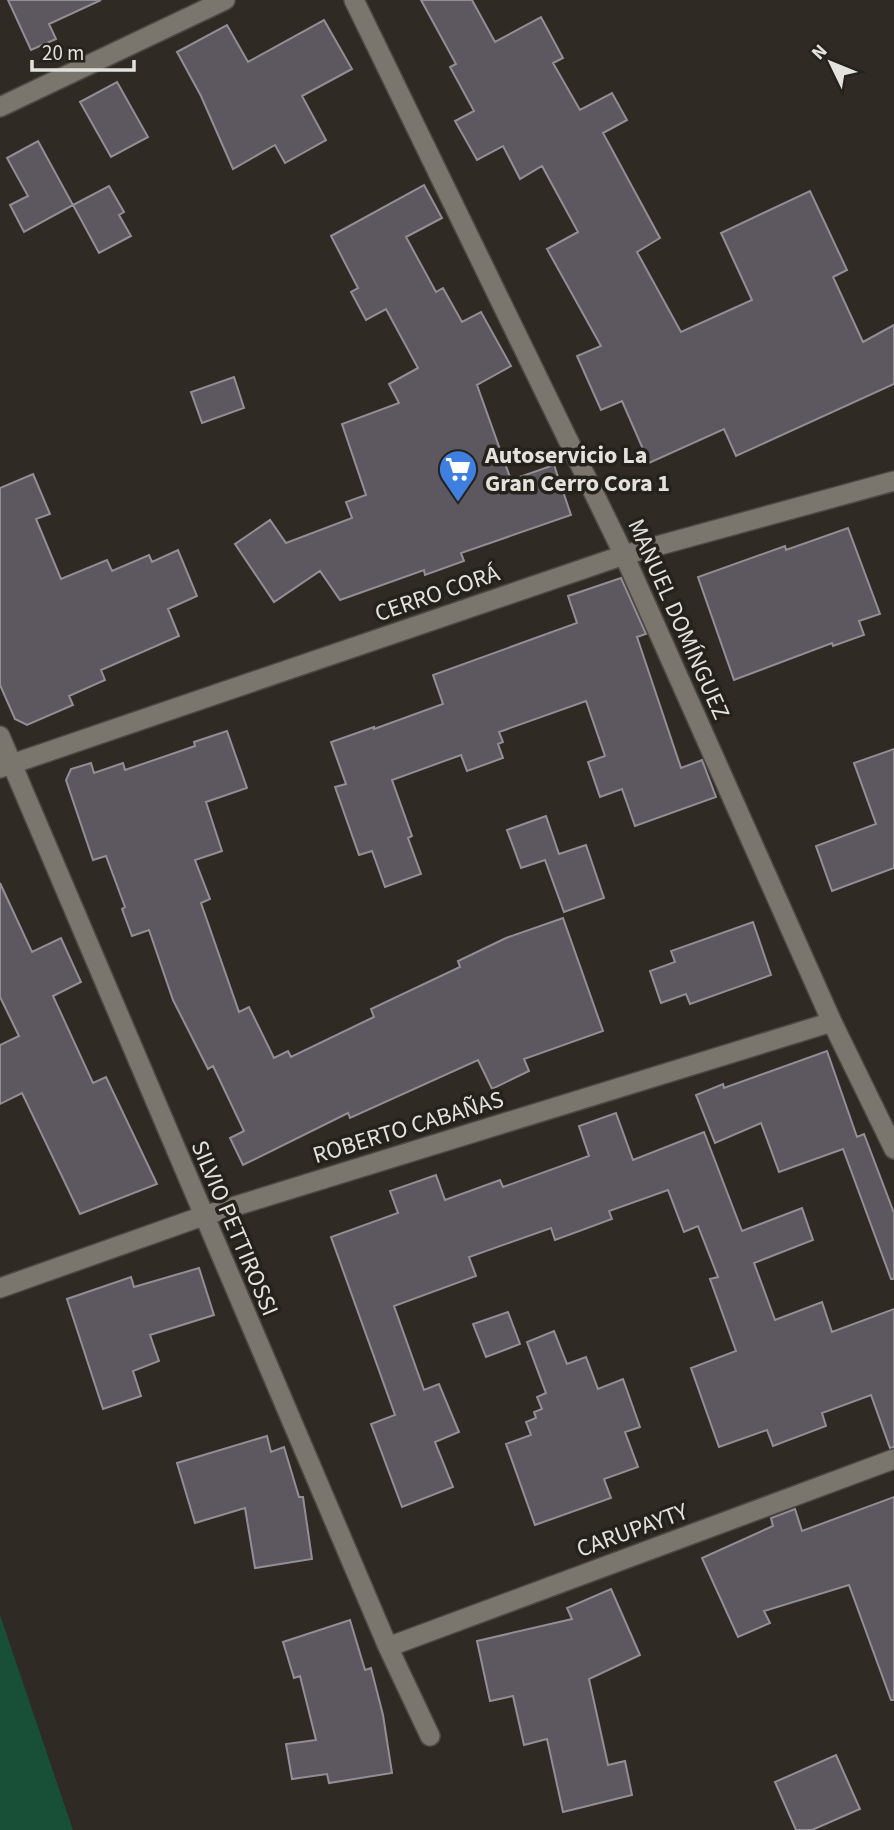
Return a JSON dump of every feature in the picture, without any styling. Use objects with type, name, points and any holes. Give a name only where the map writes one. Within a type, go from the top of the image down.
[{"type":"street","points":[[0,107],[225,0]]},
{"type":"street","name":"MANUEL DOMÍNGUEZ","points":[[354,0],[624,555],[832,1022],[894,1149]]},
{"type":"street","name":"CERRO CORÁ","points":[[6,765],[624,555],[894,481]]},
{"type":"street","name":"SILVIO PETTIROSSI","points":[[0,736],[6,765],[388,1647],[430,1736]]},
{"type":"street","name":"ROBERTO CABAÑAS","points":[[0,1288],[203,1216],[832,1022]]},
{"type":"street","name":"CARUPAYTY","points":[[388,1647],[894,1460]]},
{"type":"green space","points":[[0,1615],[73,1830],[0,1830]]},
{"type":"building","points":[[8,0],[101,0],[49,24],[56,39],[31,50]]},
{"type":"building","points":[[421,0],[472,0],[495,42],[541,17],[563,58],[553,63],[580,110],[612,93],[627,120],[603,133],[660,238],[637,252],[681,332],[752,300],[721,233],[810,191],[847,270],[833,277],[863,342],[894,325],[894,384],[736,456],[724,429],[649,463],[622,401],[601,410],[577,356],[601,346],[547,249],[578,232],[542,166],[520,179],[503,146],[477,160],[455,121],[474,111],[450,67],[456,64]]},
{"type":"building","points":[[324,20],[352,69],[302,96],[326,140],[285,163],[275,145],[233,169],[201,96],[177,52],[227,25],[248,62]]},
{"type":"building","points":[[117,82],[148,137],[111,157],[80,102]]},
{"type":"building","points":[[38,141],[73,205],[24,232],[10,205],[28,196],[7,158]]},
{"type":"building","points":[[424,185],[442,218],[406,237],[436,292],[443,288],[462,322],[481,312],[511,366],[477,385],[511,480],[554,465],[571,515],[461,553],[464,561],[425,575],[424,570],[340,600],[320,571],[274,602],[235,544],[270,520],[286,543],[352,518],[346,502],[366,495],[342,424],[399,403],[389,384],[418,368],[386,309],[366,320],[351,292],[358,288],[331,236]]},
{"type":"building","points":[[109,186],[124,212],[119,215],[131,236],[99,253],[73,205]]},
{"type":"building","points":[[234,377],[244,408],[202,423],[191,392]]},
{"type":"building","points":[[33,474],[50,514],[36,519],[61,579],[107,560],[112,571],[149,555],[152,562],[178,550],[197,596],[168,609],[179,636],[101,670],[105,680],[69,696],[73,705],[27,725],[15,719],[0,685],[0,488]]},
{"type":"building","points":[[848,528],[880,614],[859,621],[864,635],[833,646],[832,643],[734,680],[698,577],[785,546],[786,550]]},
{"type":"building","points":[[621,578],[646,634],[637,637],[681,768],[702,760],[716,797],[635,826],[622,789],[600,797],[588,762],[605,756],[586,701],[499,732],[503,742],[498,744],[503,758],[467,771],[461,755],[392,780],[412,836],[408,838],[421,874],[385,887],[372,851],[359,855],[335,787],[346,784],[331,742],[443,704],[433,675],[577,623],[568,596]]},
{"type":"building","points":[[227,731],[247,788],[206,802],[222,851],[195,860],[210,899],[201,903],[239,1012],[249,1007],[274,1058],[288,1051],[291,1057],[374,1017],[371,1009],[460,967],[458,961],[506,938],[563,918],[603,1031],[524,1059],[529,1071],[492,1089],[478,1060],[350,1118],[348,1113],[243,1165],[230,1138],[244,1131],[213,1066],[208,1069],[173,1000],[149,930],[132,936],[122,909],[125,907],[106,856],[93,860],[66,780],[71,769],[91,763],[94,773],[123,763],[125,770],[195,746],[194,742]]},
{"type":"building","points":[[894,749],[894,868],[832,891],[816,846],[876,824],[854,763]]},
{"type":"building","points":[[546,816],[559,854],[586,845],[604,898],[564,912],[545,860],[521,868],[507,830]]},
{"type":"building","points":[[0,883],[32,952],[61,938],[81,982],[53,996],[93,1083],[106,1077],[157,1184],[80,1214],[22,1093],[0,1104],[0,1045],[19,1036],[0,997]]},
{"type":"building","points":[[753,922],[771,975],[690,1004],[686,994],[661,1003],[650,971],[675,962],[671,951]]},
{"type":"building","points":[[827,1051],[857,1137],[864,1134],[894,1213],[894,1279],[891,1279],[843,1149],[779,1172],[761,1123],[715,1143],[696,1095],[723,1084],[724,1088]]},
{"type":"building","points":[[616,1113],[633,1160],[704,1132],[742,1231],[802,1208],[813,1240],[754,1263],[775,1320],[822,1302],[832,1332],[894,1309],[894,1447],[890,1448],[871,1395],[822,1413],[826,1426],[773,1446],[767,1430],[719,1447],[691,1368],[736,1351],[710,1279],[718,1277],[698,1226],[684,1232],[668,1190],[609,1211],[612,1219],[555,1240],[551,1228],[469,1257],[476,1276],[394,1306],[424,1390],[439,1384],[459,1432],[435,1442],[453,1487],[402,1507],[371,1424],[395,1415],[331,1237],[398,1213],[390,1191],[436,1175],[445,1200],[500,1180],[503,1187],[589,1156],[579,1126]]},
{"type":"building","points":[[199,1268],[214,1315],[150,1335],[159,1361],[133,1371],[141,1396],[103,1409],[67,1299],[131,1277],[134,1287]]},
{"type":"building","points":[[508,1312],[520,1344],[486,1357],[473,1324]]},
{"type":"building","points":[[554,1331],[567,1364],[586,1357],[598,1389],[623,1379],[640,1427],[625,1432],[638,1467],[604,1479],[611,1498],[535,1525],[506,1444],[531,1435],[526,1422],[536,1418],[534,1412],[542,1409],[537,1397],[546,1393],[527,1342]]},
{"type":"building","points":[[267,1436],[271,1452],[284,1447],[299,1497],[303,1497],[312,1559],[255,1568],[245,1508],[195,1523],[177,1463]]},
{"type":"building","points":[[894,1497],[894,1700],[891,1700],[849,1585],[764,1611],[770,1623],[738,1637],[702,1558],[773,1526],[771,1518],[795,1509],[802,1531]]},
{"type":"building","points":[[611,1589],[640,1655],[589,1679],[608,1765],[625,1761],[632,1795],[563,1812],[547,1739],[524,1745],[513,1696],[490,1701],[477,1641],[572,1619],[567,1608]]},
{"type":"building","points":[[350,1620],[365,1670],[371,1668],[383,1715],[392,1773],[329,1783],[327,1774],[292,1779],[286,1744],[316,1740],[300,1676],[294,1678],[283,1642]]},
{"type":"building","points":[[836,1755],[860,1809],[812,1830],[796,1830],[775,1782]]},
{"type":"place","name":"Autoservicio La Gran Cerro Cora 1","points":[[458,503]]}]
